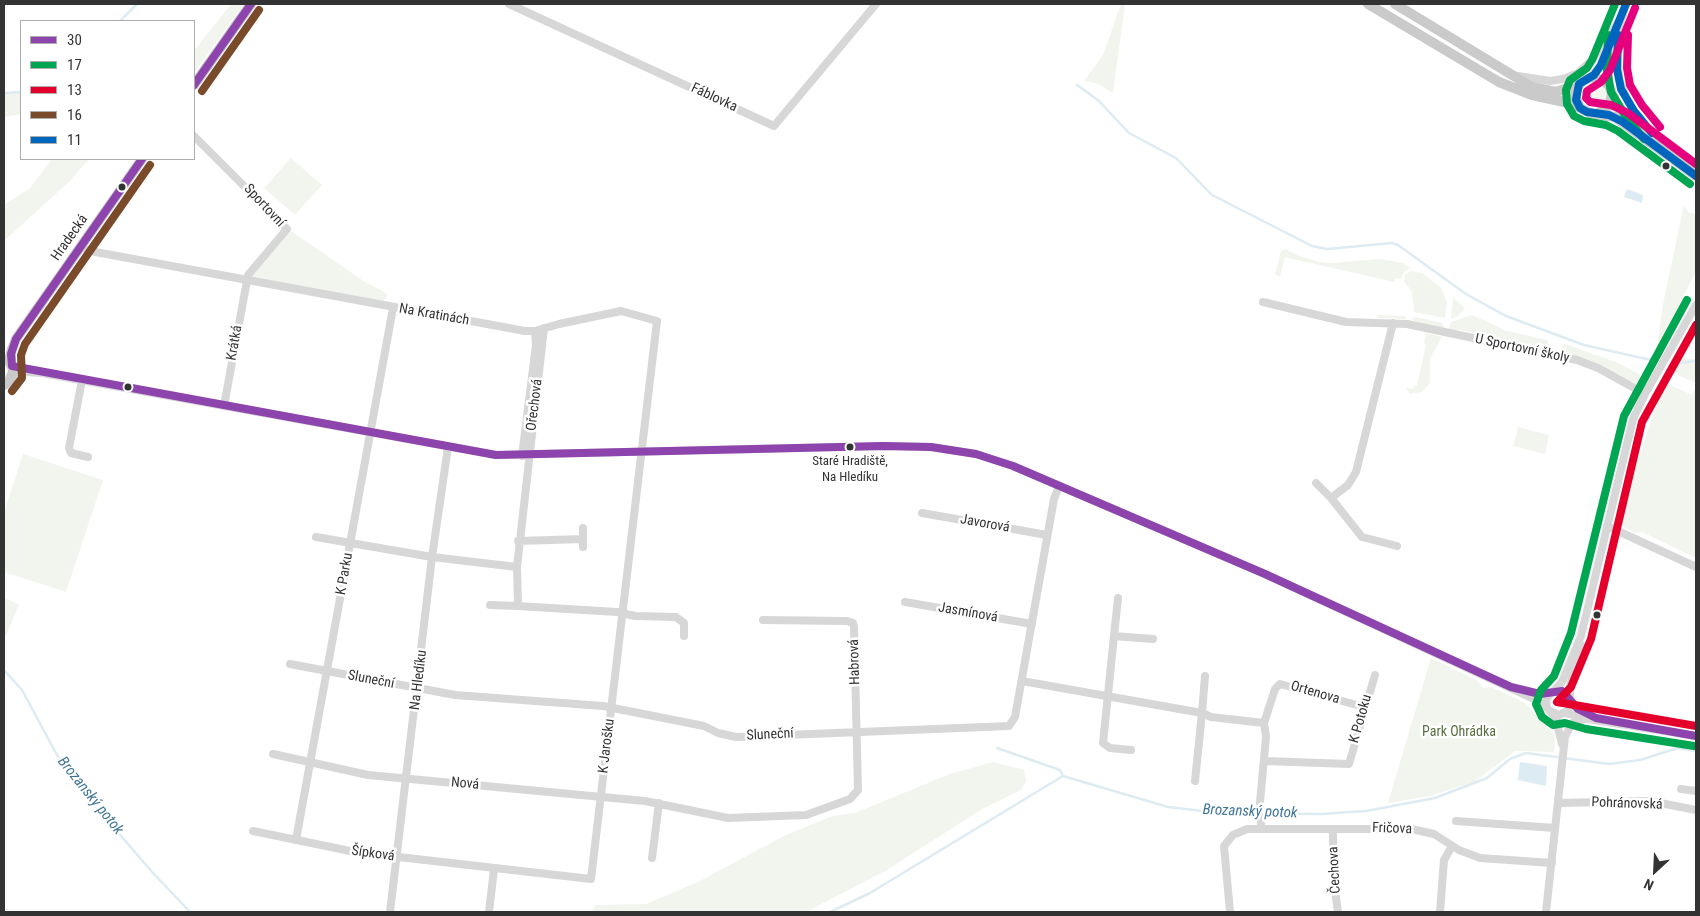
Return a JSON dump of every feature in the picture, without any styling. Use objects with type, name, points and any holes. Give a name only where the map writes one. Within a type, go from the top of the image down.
[{"type":"main road","points":[[195,84],[251,4]]},
{"type":"main road","points":[[1368,4],[1499,82],[1532,95],[1570,102],[1587,112],[1609,115],[1623,122],[1696,176]]},
{"type":"main road","points":[[1395,4],[1501,70],[1525,84],[1544,91],[1561,91],[1591,77],[1599,78],[1610,89],[1623,112],[1696,166]]},
{"type":"main road","points":[[1579,84],[1575,96],[1580,108]]},
{"type":"main road","points":[[1598,113],[1609,106],[1610,89]]},
{"type":"main road","name":"Hradecká","points":[[5,384],[12,375],[9,362],[12,347],[21,332],[141,160]]},
{"type":"main road","name":"Hradecká","points":[[4,350],[21,332]]},
{"type":"street","name":"Fáblovka","points":[[510,4],[774,126],[876,4]]},
{"type":"street","points":[[1610,89],[1608,68],[1626,4]]},
{"type":"street","points":[[1501,70],[1535,80],[1557,80],[1571,76],[1593,59],[1622,17]]},
{"type":"street","points":[[1591,77],[1599,68],[1622,17]]},
{"type":"street","points":[[1622,17],[1617,58],[1621,89],[1637,116],[1658,138]]},
{"type":"street","name":"Sportovní","points":[[195,137],[286,227],[284,234],[250,270],[246,281]]},
{"type":"street","name":"Na Kratinách","points":[[81,246],[90,251],[246,281],[535,332]]},
{"type":"street","name":"Krátká","points":[[224,406],[246,281]]},
{"type":"street","name":"U Sportovní školy","points":[[1263,302],[1346,322],[1393,323],[1577,360],[1598,368],[1645,394]]},
{"type":"street","points":[[1546,912],[1558,803],[1565,713],[1570,706],[1570,688],[1579,660],[1585,622],[1631,427],[1645,394],[1696,305]]},
{"type":"street","name":"K Parku","points":[[296,840],[393,308]]},
{"type":"street","points":[[535,332],[544,328],[621,311],[657,321],[642,453]]},
{"type":"street","points":[[1331,498],[1348,485],[1361,460],[1393,323]]},
{"type":"street","name":"Ořechová","points":[[525,456],[544,328]]},
{"type":"street","name":"Ořechová","points":[[518,606],[516,567],[536,345],[535,332]]},
{"type":"street","points":[[9,362],[42,373],[490,454],[525,456],[883,446],[931,448],[976,454],[1013,466],[1265,574],[1492,679],[1538,702],[1556,715],[1565,713],[1585,719],[1604,720],[1696,736]]},
{"type":"street","points":[[5,384],[22,373],[42,373]]},
{"type":"street","points":[[82,380],[69,448],[72,453],[88,457]]},
{"type":"street","name":"Na Hledíku","points":[[390,912],[418,689],[432,558],[448,447]]},
{"type":"street","name":"K Jarošku","points":[[591,879],[642,453]]},
{"type":"street","points":[[1316,483],[1331,498],[1362,537],[1397,546]]},
{"type":"street","name":"Sluneční","points":[[290,664],[455,695],[612,708],[704,726],[718,733],[736,737],[1009,726],[1016,717],[1058,486]]},
{"type":"street","name":"Javorová","points":[[922,513],[1048,535]]},
{"type":"street","points":[[1607,526],[1696,568]]},
{"type":"street","points":[[518,541],[583,543],[583,528]]},
{"type":"street","points":[[316,537],[432,558],[516,567]]},
{"type":"street","points":[[1118,598],[1104,745],[1131,750]]},
{"type":"street","name":"Jasmínová","points":[[905,602],[1032,624]]},
{"type":"street","points":[[490,604],[592,610],[634,616],[680,618],[684,622],[684,636]]},
{"type":"street","name":"Habrová","points":[[763,620],[847,621],[853,623],[857,732]]},
{"type":"street","points":[[1563,748],[1558,727],[1546,701],[1564,677],[1585,622]]},
{"type":"street","points":[[1114,636],[1153,639]]},
{"type":"street","name":"K Potoku","points":[[1265,761],[1349,764],[1364,707],[1375,675]]},
{"type":"street","points":[[1195,781],[1205,676]]},
{"type":"street","points":[[1492,679],[1525,691],[1540,694],[1565,692],[1580,711],[1604,720]]},
{"type":"street","points":[[1022,681],[1109,695],[1202,713],[1211,717],[1264,723]]},
{"type":"street","name":"Ortenova","points":[[1261,828],[1260,802],[1265,761],[1264,723],[1275,689],[1280,684],[1364,707]]},
{"type":"street","points":[[1563,748],[1569,726],[1574,722],[1585,719]]},
{"type":"street","name":"Nová","points":[[273,754],[368,774],[659,803],[728,818],[796,817],[812,814],[850,799],[856,794],[857,732]]},
{"type":"street","points":[[1682,789],[1696,791]]},
{"type":"street","name":"Pohránovská","points":[[1558,803],[1650,801],[1696,810]]},
{"type":"street","points":[[652,858],[659,803]]},
{"type":"street","points":[[1456,821],[1555,828]]},
{"type":"street","name":"Fričova","points":[[1230,912],[1223,852],[1228,840],[1242,831],[1261,828],[1424,830],[1440,837],[1467,854],[1487,859],[1552,863]]},
{"type":"street","name":"Čechova","points":[[1333,828],[1333,877],[1338,912]]},
{"type":"street","name":"Šípková","points":[[253,831],[356,852],[591,879]]},
{"type":"street","points":[[1440,912],[1444,860],[1452,846]]},
{"type":"street","points":[[489,912],[494,868]]},
{"type":"green space","points":[[231,4],[244,4],[195,72],[195,50]]},
{"type":"green space","points":[[1121,4],[1125,4],[1113,93],[1096,83],[1084,81],[1103,55]]},
{"type":"green space","points":[[1594,82],[1601,84],[1606,92],[1605,102],[1601,106],[1585,99],[1581,92],[1587,84]]},
{"type":"green space","points":[[20,90],[20,114],[4,117],[4,93],[14,93]]},
{"type":"green space","points":[[291,158],[322,185],[295,215],[264,188]]},
{"type":"green space","points":[[51,160],[88,160],[70,181],[4,241],[4,205],[30,188]]},
{"type":"green space","points":[[1684,205],[1689,213],[1696,214],[1696,271],[1657,349],[1663,304]]},
{"type":"green space","points":[[291,231],[365,282],[386,293],[387,296],[383,302],[251,278],[249,275]]},
{"type":"green space","points":[[1285,249],[1299,256],[1319,262],[1332,263],[1380,259],[1403,263],[1410,268],[1404,272],[1401,279],[1395,278],[1394,282],[1285,257],[1280,277],[1275,274],[1281,251]]},
{"type":"green space","points":[[1411,271],[1422,273],[1441,288],[1447,302],[1445,318],[1414,312],[1412,291],[1404,282],[1405,275]]},
{"type":"green space","points":[[1453,298],[1465,308],[1458,316],[1451,319]]},
{"type":"green space","points":[[1378,315],[1405,316],[1407,319],[1376,318]]},
{"type":"green space","points":[[1472,315],[1507,331],[1547,340],[1551,350],[1460,330],[1449,330],[1451,322]]},
{"type":"green space","points":[[1415,317],[1443,323],[1444,329],[1411,320]]},
{"type":"green space","points":[[1426,333],[1442,337],[1430,358],[1430,383],[1422,392],[1410,394],[1406,388],[1413,389],[1414,385],[1417,386],[1426,344],[1424,343]]},
{"type":"green space","points":[[1565,344],[1618,363],[1639,374],[1641,377],[1636,384],[1589,360],[1558,352]]},
{"type":"green space","points":[[1675,358],[1696,359],[1696,383],[1667,370]]},
{"type":"green space","points":[[1664,382],[1692,395],[1696,386],[1696,558],[1642,532],[1635,533],[1617,523]]},
{"type":"green space","points":[[1518,427],[1549,435],[1545,454],[1513,446]]},
{"type":"green space","points":[[23,454],[103,480],[66,592],[4,572],[4,512]]},
{"type":"green space","points":[[4,598],[19,604],[6,636],[4,635]]},
{"type":"green space","name":"Park Ohrádka","points":[[1431,658],[1478,681],[1483,688],[1491,687],[1525,703],[1552,732],[1555,738],[1554,752],[1515,751],[1474,782],[1430,796],[1388,803]]},
{"type":"green space","points":[[1557,696],[1561,696],[1565,702],[1561,708],[1557,708],[1553,704],[1553,700]]},
{"type":"green space","points":[[993,762],[1024,770],[1026,782],[1021,790],[982,809],[887,870],[806,912],[592,912],[595,905],[646,904],[698,882],[784,836],[832,816],[855,813],[950,774]]},
{"type":"shaded area","points":[[1627,189],[1643,195],[1642,203],[1624,197]]},
{"type":"shaded area","points":[[1520,762],[1547,766],[1546,786],[1518,780]]},
{"type":"waterway","points":[[121,20],[137,4]]},
{"type":"waterway","points":[[1077,85],[1099,101],[1129,133],[1176,158],[1212,195],[1312,246],[1327,249],[1392,243],[1398,245],[1466,294],[1506,316],[1584,345],[1651,360]]},
{"type":"waterway","points":[[4,93],[20,92]]},
{"type":"waterway","points":[[1672,364],[1696,361]]},
{"type":"waterway","name":"Brozanský potok","points":[[4,670],[22,690],[57,755],[89,799],[153,873],[190,912]]},
{"type":"waterway","points":[[997,748],[1060,770],[1063,776]]},
{"type":"waterway","name":"Brozanský potok","points":[[830,912],[870,893],[1063,776],[1168,807],[1220,813],[1321,814],[1366,811],[1435,798],[1487,778],[1510,759],[1526,753],[1609,764],[1640,760],[1678,748],[1696,751]]},
{"type":"transit line","name":"30","points":[[195,84],[251,4]]},
{"type":"transit line","name":"17","points":[[1615,4],[1592,60],[1587,68],[1570,80],[1566,90],[1567,104],[1574,116],[1584,121],[1606,125],[1618,131],[1690,184]]},
{"type":"transit line","name":"11","points":[[1626,4],[1601,65],[1594,75],[1579,84],[1576,100],[1580,108],[1587,112],[1609,115],[1623,122],[1696,176]]},
{"type":"transit line","points":[[1635,8],[1610,70],[1601,82],[1587,91],[1586,98],[1590,102],[1611,105],[1628,113],[1696,164]]},
{"type":"transit line","name":"16","points":[[202,91],[259,10]]},
{"type":"transit line","name":"17","points":[[1608,35],[1607,70],[1611,92],[1626,117],[1644,139]]},
{"type":"transit line","name":"11","points":[[1618,35],[1617,69],[1621,89],[1634,111],[1652,133]]},
{"type":"transit line","points":[[1628,35],[1627,68],[1630,85],[1642,105],[1660,127]]},
{"type":"transit line","name":"30","points":[[141,160],[16,339],[11,354],[12,366],[496,455],[883,446],[931,447],[976,454],[1013,466],[1265,574],[1511,687],[1540,694],[1562,691],[1578,709],[1596,718],[1696,736]]},
{"type":"transit line","name":"16","points":[[12,391],[22,378],[21,355],[25,344],[150,165]]},
{"type":"transit line","name":"17","points":[[1687,300],[1624,416],[1571,633],[1554,676],[1541,690],[1536,704],[1542,717],[1553,725],[1565,723],[1586,729],[1694,746]]},
{"type":"transit line","name":"13","points":[[1696,325],[1642,422],[1591,639],[1571,687],[1557,702],[1696,726]]},
{"type":"place","name":"Staré Hradiště, Na Hledíku","points":[[850,447]]}]
